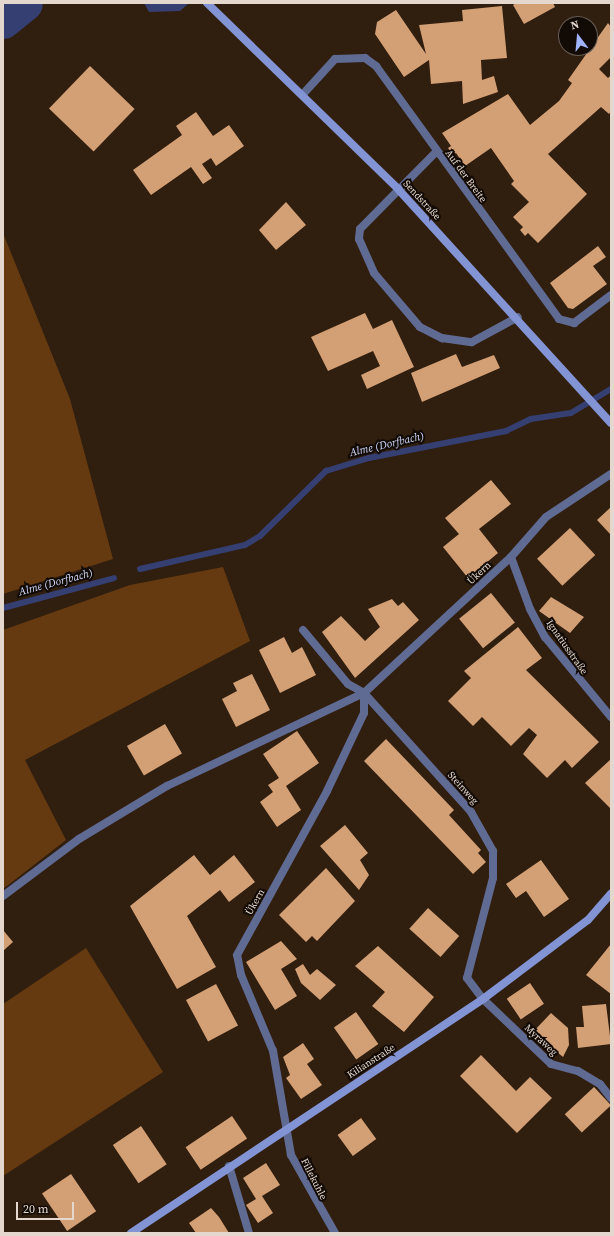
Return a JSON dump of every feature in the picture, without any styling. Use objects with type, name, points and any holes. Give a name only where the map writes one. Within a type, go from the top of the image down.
[{"type":"main road","name":"Sendstraße","points":[[208,4],[304,94],[398,189],[518,317],[611,423]]},
{"type":"main road","name":"Kilianstraße","points":[[131,1233],[229,1166],[483,999],[588,920],[611,894]]},
{"type":"street","name":"Auf der Breite","points":[[304,94],[335,59],[365,58],[376,66],[436,152],[559,319],[574,323],[611,294]]},
{"type":"street","points":[[436,152],[360,229],[359,239],[374,273],[420,327],[442,338],[472,342],[518,317]]},
{"type":"street","name":"Ükern","points":[[3,896],[79,839],[167,786],[364,693],[511,557],[546,517],[611,474]]},
{"type":"street","name":"Ignatiusstraße","points":[[511,557],[530,609],[545,637],[611,717]]},
{"type":"street","name":"Steinweg","points":[[303,630],[348,684],[364,693],[471,812],[493,851],[493,878],[468,978],[483,999]]},
{"type":"street","name":"Ükern","points":[[284,1130],[274,1051],[241,975],[237,955],[327,791],[364,713],[364,693]]},
{"type":"street","name":"Myraweg","points":[[483,999],[551,1064],[578,1071],[600,1084],[611,1098]]},
{"type":"street","name":"Fillekuhle","points":[[284,1130],[291,1155],[335,1233]]},
{"type":"street","points":[[229,1166],[249,1233]]},
{"type":"shaded area","points":[[3,233],[70,399],[113,559],[3,594]]},
{"type":"shaded area","points":[[223,567],[250,641],[25,760],[66,840],[3,889],[3,630],[130,585]]},
{"type":"shaded area","points":[[86,948],[163,1072],[3,1176],[3,1004]]},
{"type":"water","points":[[144,3],[189,3],[180,11],[149,12]]},
{"type":"building","points":[[516,3],[553,3],[555,7],[524,24],[513,5]]},
{"type":"building","points":[[502,6],[507,58],[481,60],[482,80],[494,76],[498,92],[463,104],[462,81],[431,84],[429,60],[404,77],[375,34],[377,22],[396,10],[426,54],[419,25],[463,21],[462,10]]},
{"type":"building","points":[[608,23],[611,27],[611,57],[599,69],[608,78],[611,75],[611,111],[609,114],[601,107],[548,154],[587,194],[538,243],[528,233],[525,236],[520,230],[523,227],[513,217],[529,202],[511,184],[514,181],[491,148],[465,166],[456,153],[453,155],[448,148],[451,146],[442,133],[508,94],[530,125],[559,101],[572,83],[568,80],[585,56],[598,56],[598,37]]},
{"type":"building","points":[[90,66],[135,109],[94,152],[49,108]]},
{"type":"building","points":[[196,112],[213,136],[229,125],[244,146],[216,166],[211,158],[202,164],[212,178],[203,184],[191,167],[151,195],[133,170],[182,135],[176,126]]},
{"type":"building","points":[[286,202],[306,225],[276,250],[259,230]]},
{"type":"building","points":[[598,246],[606,257],[593,266],[607,284],[573,309],[568,308],[550,283]]},
{"type":"building","points":[[365,313],[373,329],[392,320],[414,367],[367,389],[361,375],[380,366],[373,351],[328,371],[311,337]]},
{"type":"building","points":[[456,354],[462,367],[494,355],[500,368],[422,402],[411,373]]},
{"type":"building","points":[[491,480],[511,504],[479,529],[498,553],[468,578],[443,547],[459,534],[445,518]]},
{"type":"building","points":[[611,507],[611,535],[597,520]]},
{"type":"building","points":[[570,528],[595,555],[562,586],[537,559]]},
{"type":"building","points":[[491,593],[515,623],[483,648],[459,619]]},
{"type":"building","points":[[551,597],[584,617],[570,633],[539,611]]},
{"type":"building","points":[[392,599],[398,606],[403,602],[419,620],[355,678],[322,632],[341,616],[365,641],[380,627],[368,609]]},
{"type":"building","points":[[518,627],[542,658],[526,670],[599,742],[572,768],[565,760],[547,778],[523,754],[537,735],[529,728],[511,746],[482,717],[473,726],[448,701],[471,678],[464,671]]},
{"type":"building","points":[[284,637],[292,653],[302,647],[316,675],[280,693],[259,650]]},
{"type":"building","points":[[252,674],[270,710],[236,727],[222,699],[237,691],[233,683]]},
{"type":"building","points":[[165,724],[182,753],[144,775],[127,746]]},
{"type":"building","points":[[297,731],[319,763],[286,786],[301,810],[277,827],[260,802],[273,792],[268,785],[279,778],[263,754]]},
{"type":"building","points":[[386,739],[454,810],[449,815],[481,850],[478,853],[486,862],[473,874],[364,761]]},
{"type":"building","points":[[611,759],[611,809],[585,783]]},
{"type":"building","points":[[345,825],[368,853],[360,860],[369,875],[359,890],[320,846]]},
{"type":"building","points":[[194,855],[210,875],[234,855],[255,882],[229,902],[220,890],[187,916],[216,967],[177,989],[130,906]]},
{"type":"building","points":[[541,860],[569,899],[544,917],[526,891],[516,898],[506,884]]},
{"type":"building","points":[[326,868],[355,901],[317,941],[312,936],[306,942],[279,915]]},
{"type":"building","points":[[428,908],[459,936],[440,957],[409,929]]},
{"type":"building","points":[[3,930],[13,942],[3,951]]},
{"type":"building","points":[[281,941],[297,959],[281,969],[297,996],[275,1010],[246,962]]},
{"type":"building","points":[[611,944],[611,994],[586,975]]},
{"type":"building","points":[[378,946],[434,997],[404,1032],[372,1006],[385,992],[355,966]]},
{"type":"building","points":[[303,964],[310,975],[317,969],[336,985],[320,1000],[301,983],[295,969]]},
{"type":"building","points":[[530,983],[544,1004],[521,1019],[507,999]]},
{"type":"building","points":[[216,984],[238,1025],[208,1041],[186,1000]]},
{"type":"building","points":[[606,1004],[611,1044],[578,1048],[576,1027],[584,1027],[582,1006]]},
{"type":"building","points":[[356,1012],[378,1044],[356,1059],[334,1027]]},
{"type":"building","points":[[551,1013],[568,1028],[569,1045],[563,1057],[533,1032]]},
{"type":"building","points":[[303,1043],[314,1059],[307,1064],[322,1085],[301,1099],[286,1078],[290,1075],[283,1057]]},
{"type":"building","points":[[481,1055],[516,1091],[530,1077],[552,1098],[517,1133],[460,1076]]},
{"type":"building","points":[[594,1087],[611,1105],[582,1133],[565,1114]]},
{"type":"building","points":[[232,1116],[247,1138],[201,1170],[186,1147]]},
{"type":"building","points":[[361,1118],[376,1139],[353,1156],[338,1135]]},
{"type":"building","points":[[141,1126],[167,1164],[139,1183],[113,1145]]},
{"type":"building","points":[[266,1163],[280,1185],[262,1196],[273,1213],[258,1223],[246,1205],[256,1199],[243,1178]]},
{"type":"building","points":[[71,1174],[96,1211],[67,1231],[42,1194]]},
{"type":"building","points":[[211,1208],[219,1217],[229,1233],[196,1233],[189,1223]]},
{"type":"waterway","points":[[3,21],[25,3]]},
{"type":"waterway","name":"Alme (Dorfbach)","points":[[140,569],[245,545],[260,536],[326,471],[369,458],[506,431],[531,419],[571,413],[611,389]]},
{"type":"waterway","name":"Alme (Dorfbach)","points":[[3,608],[114,578]]}]
